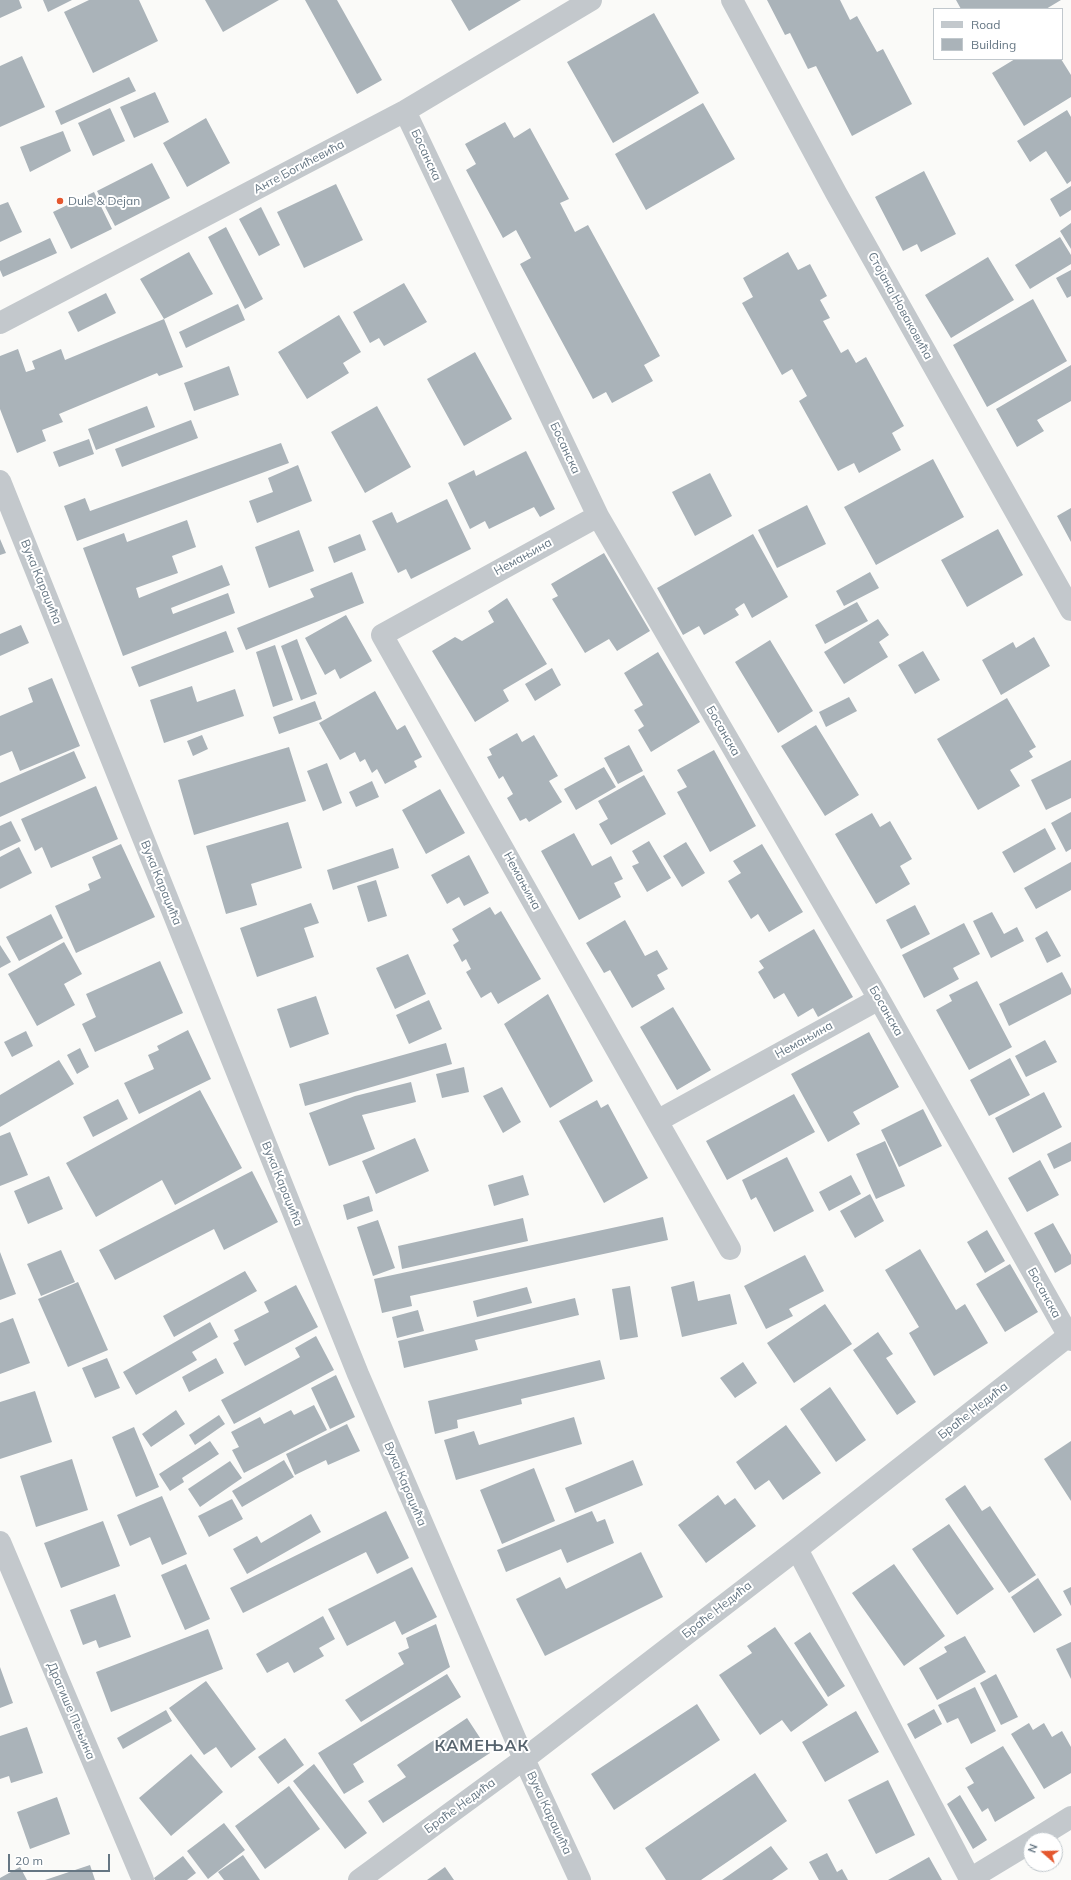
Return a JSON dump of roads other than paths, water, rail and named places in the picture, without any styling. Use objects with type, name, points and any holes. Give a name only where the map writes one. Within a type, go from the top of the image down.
[{"type":"street","name":"Анте Богићевића","points":[[0,323],[405,111],[592,0]]},
{"type":"street","name":"Стојана Новаковића","points":[[732,0],[836,193],[1071,610]]},
{"type":"street","name":"Босанска","points":[[405,111],[598,516],[879,999],[1070,1337]]},
{"type":"street","name":"Вука Караџића","points":[[0,481],[358,1374],[524,1759],[580,1880]]},
{"type":"street","name":"Немањина","points":[[598,516],[382,635],[657,1122],[879,999]]},
{"type":"street","points":[[657,1122],[730,1249]]},
{"type":"street","name":"Браће Недића","points":[[359,1880],[524,1759],[1070,1337]]},
{"type":"street","name":"Драгише Пењина","points":[[0,1542],[143,1880]]},
{"type":"street","points":[[797,1549],[971,1879],[1023,1847]]},
{"type":"street","points":[[1047,1832],[1071,1817]]},
{"type":"place","name":"Dule & Dejan","points":[[60,201]]},
{"type":"district","name":"КАМЕЊАК","points":[[482,1746]]}]
